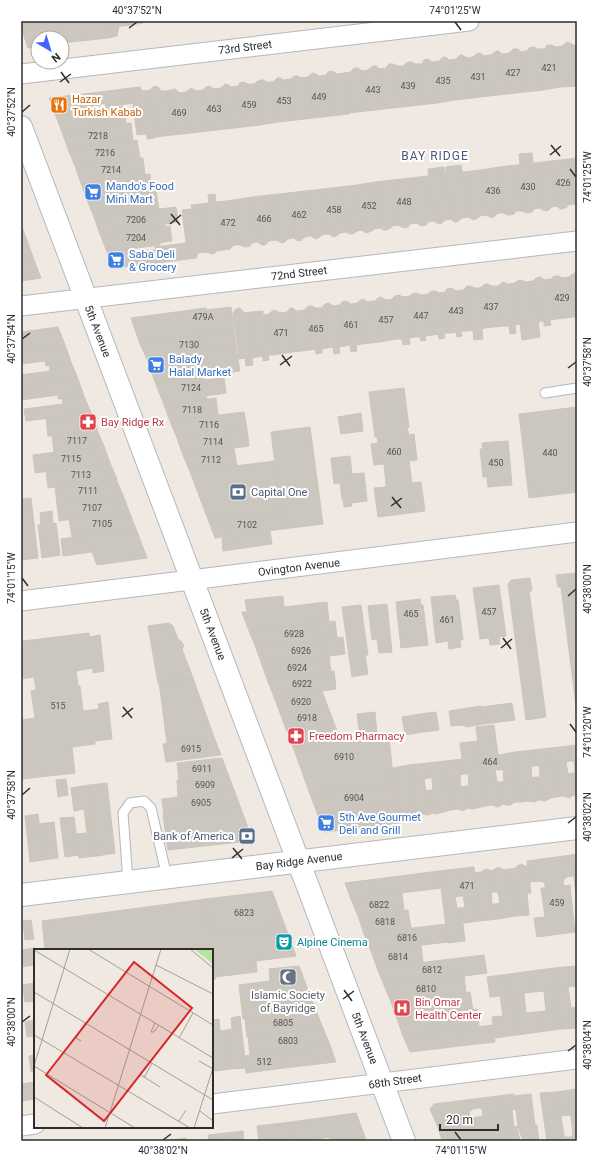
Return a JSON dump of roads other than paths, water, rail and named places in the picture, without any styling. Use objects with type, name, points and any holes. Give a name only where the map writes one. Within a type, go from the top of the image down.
[{"type":"street","name":"73rd Street","points":[[21,74],[469,21]]},
{"type":"street","name":"5th Avenue","points":[[21,127],[404,1141]]},
{"type":"street","name":"72nd Street","points":[[21,306],[577,240]]},
{"type":"street","name":"Ovington Avenue","points":[[21,601],[577,532]]},
{"type":"street","name":"Bay Ridge Avenue","points":[[21,895],[577,828]]},
{"type":"street","name":"68th Street","points":[[213,1104],[577,1059]]},
{"type":"street","points":[[21,1126],[34,1124]]},
{"type":"lane","points":[[545,393],[577,388]]},
{"type":"lane","points":[[128,882],[123,813],[130,803],[144,800],[151,808],[167,877]]},
{"type":"place","name":"Hazar Turkish Kabab","points":[[59,105]]},
{"type":"place","name":"Mando's Food Mini Mart","points":[[93,192]]},
{"type":"place","name":"Saba Deli & Grocery","points":[[116,260]]},
{"type":"place","name":"Balady Halal Market","points":[[156,365]]},
{"type":"place","name":"Bay Ridge Rx","points":[[88,422]]},
{"type":"place","name":"Capital One","points":[[238,492]]},
{"type":"place","name":"Freedom Pharmacy","points":[[296,736]]},
{"type":"place","name":"5th Ave Gourmet Deli and Grill","points":[[326,823]]},
{"type":"place","name":"Bank of America","points":[[247,836]]},
{"type":"place","name":"Alpine Cinema","points":[[284,942]]},
{"type":"place","name":"Islamic Society of Bayridge","points":[[288,977]]},
{"type":"place","name":"Bin Omar Health Center","points":[[402,1008]]},
{"type":"district","name":"BAY RIDGE","points":[[435,156]]}]
